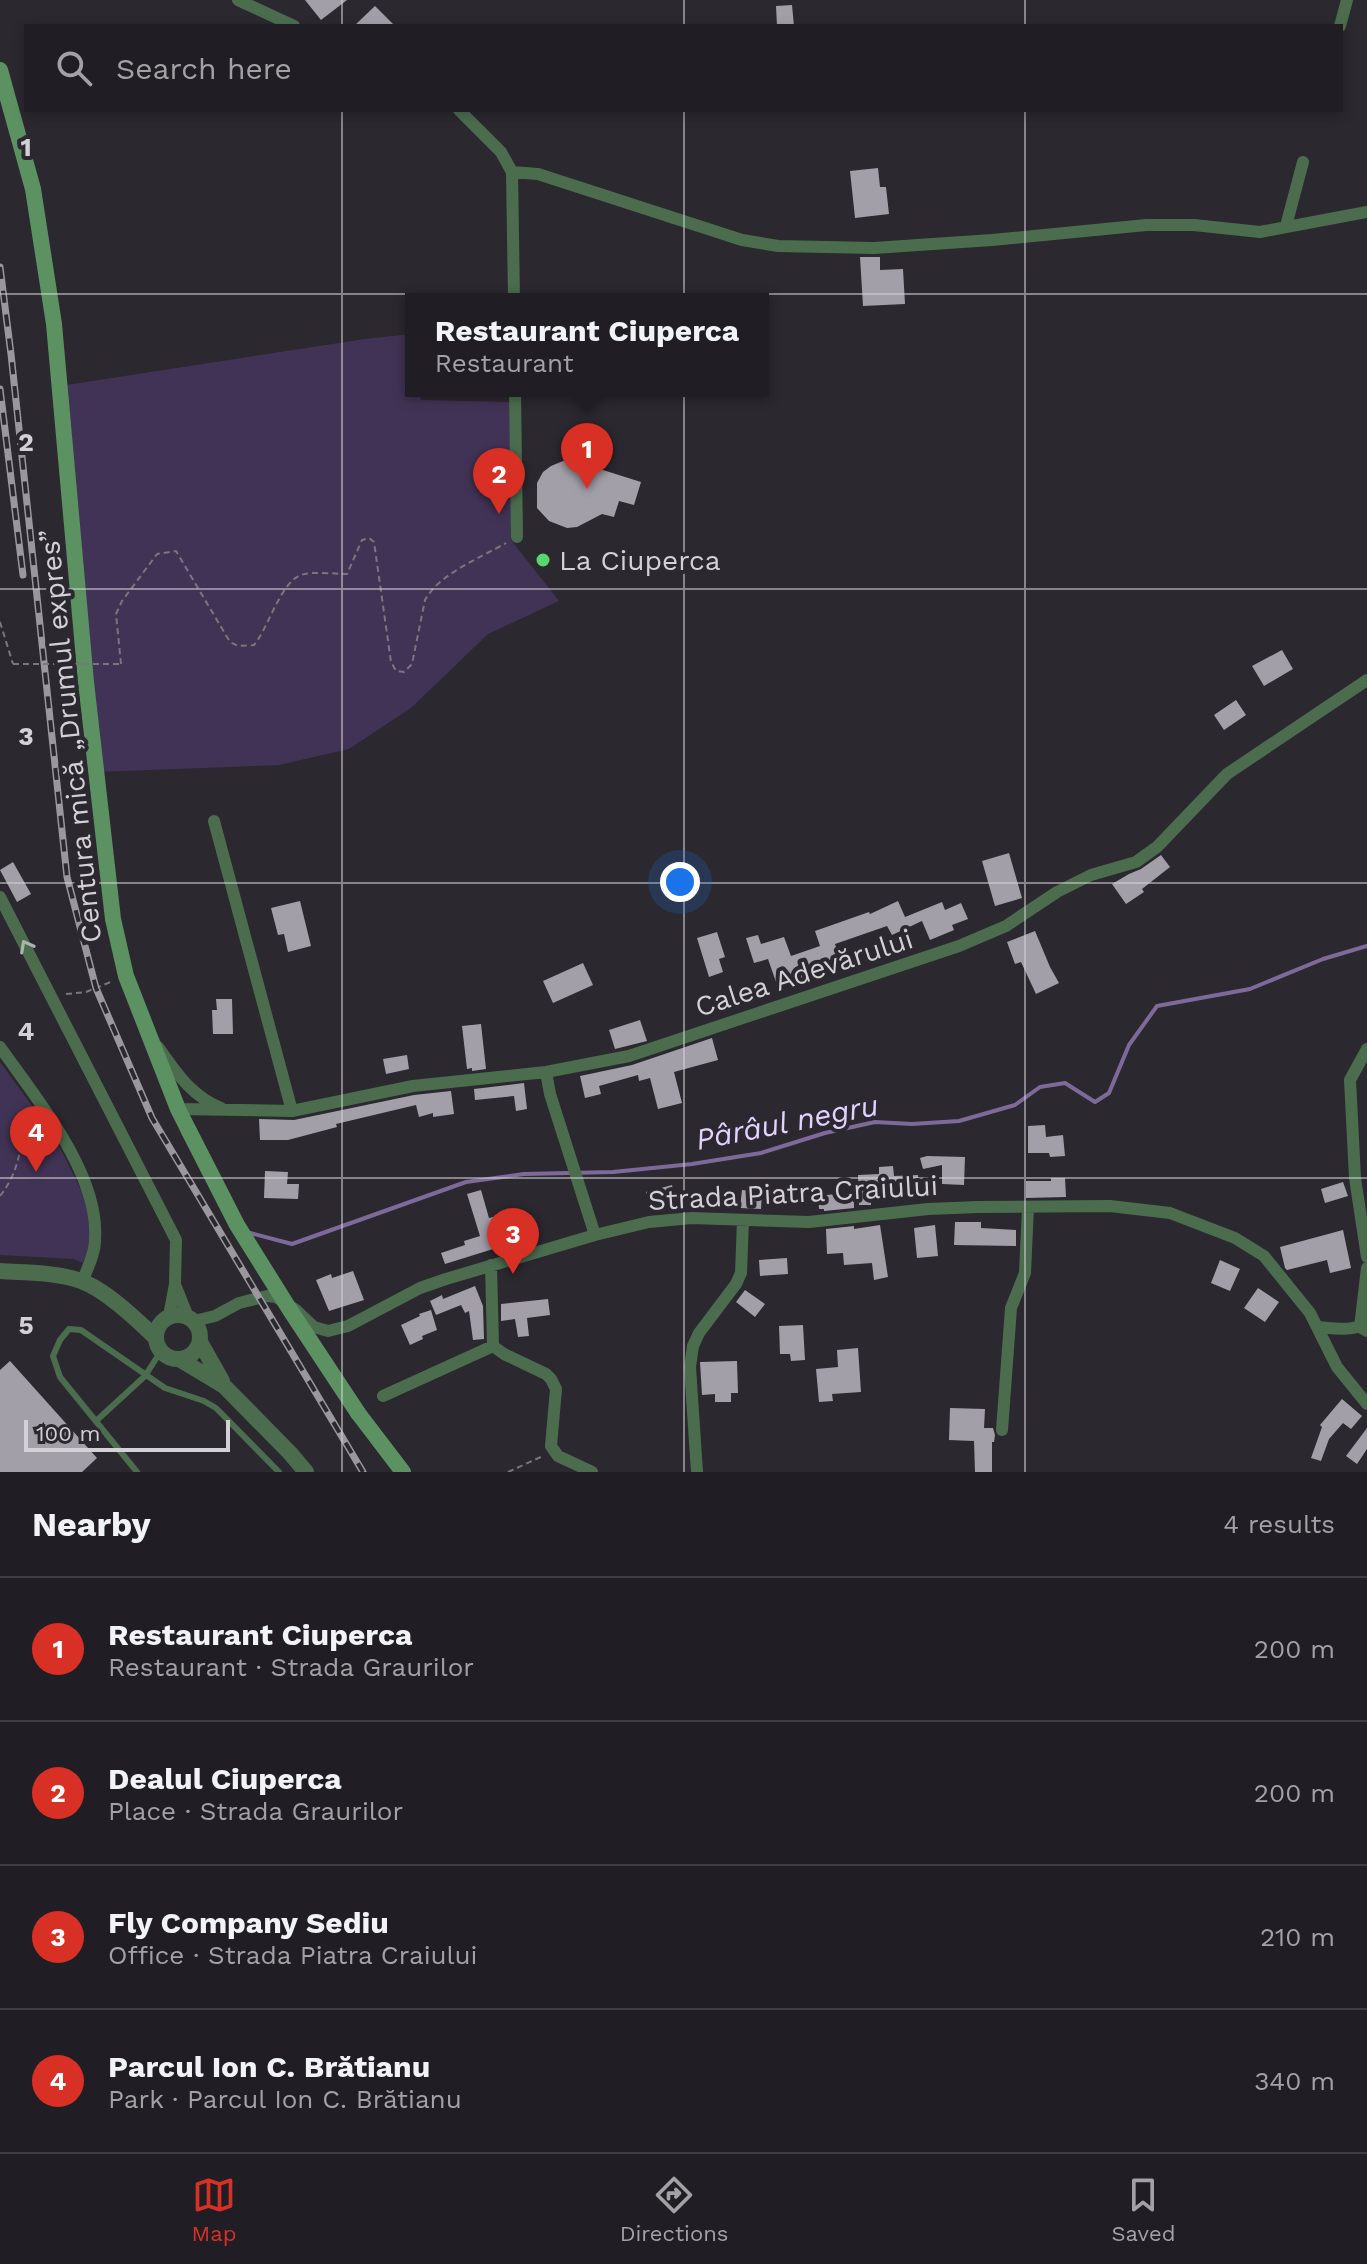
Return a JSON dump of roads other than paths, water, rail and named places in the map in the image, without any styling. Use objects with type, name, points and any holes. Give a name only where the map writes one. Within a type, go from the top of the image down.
[{"type":"main road","name":"Centura mică „Drumul expres”","points":[[0,70],[33,189],[52,311],[86,682],[113,919],[126,976],[178,1109],[237,1225],[358,1413],[403,1472]]},
{"type":"street","points":[[238,0],[290,24]]},
{"type":"street","points":[[1341,24],[1347,0]]},
{"type":"street","points":[[461,112],[501,152],[512,172],[514,293]]},
{"type":"street","points":[[1286,226],[1303,162]]},
{"type":"street","points":[[512,172],[538,174],[742,240],[778,246],[874,248],[1146,225],[1194,225],[1260,232],[1367,212]]},
{"type":"street","points":[[515,397],[517,537]]},
{"type":"street","name":"Calea Adevărului","points":[[178,1109],[292,1111],[413,1086],[546,1072],[629,1056],[959,946],[1006,926],[1068,886],[1091,875],[1136,862],[1157,847],[1227,774],[1367,680]]},
{"type":"street","points":[[214,821],[292,1111]]},
{"type":"street","points":[[0,897],[176,1240],[175,1284],[167,1317],[156,1331],[158,1345]]},
{"type":"street","points":[[151,1039],[187,1087],[207,1102],[228,1110]]},
{"type":"street","points":[[0,1047],[59,1132],[88,1191],[95,1244],[82,1282]]},
{"type":"street","points":[[1367,1049],[1350,1080],[1355,1178],[1367,1257]]},
{"type":"street","points":[[546,1072],[550,1094],[595,1235]]},
{"type":"street","name":"Strada Piatra Craiului","points":[[195,1329],[239,1303],[267,1296],[276,1297],[314,1327],[328,1331],[348,1326],[420,1288],[595,1235],[649,1222],[692,1218],[809,1222],[928,1209],[1110,1206],[1170,1213],[1235,1238],[1264,1256],[1310,1313],[1337,1367],[1367,1404]]},
{"type":"street","points":[[1002,1430],[1011,1308],[1025,1273],[1028,1207]]},
{"type":"street","points":[[697,1472],[690,1367],[693,1346],[741,1273],[743,1220]]},
{"type":"street","points":[[491,1265],[493,1346]]},
{"type":"street","points":[[1318,1327],[1365,1326],[1367,1268]]},
{"type":"street","points":[[0,1271],[82,1282],[109,1298],[131,1315],[166,1356],[179,1359],[224,1386],[306,1472]]},
{"type":"street","points":[[175,1284],[224,1386]]},
{"type":"street","points":[[109,1298],[167,1317],[181,1315],[195,1329]]},
{"type":"street","points":[[179,1359],[192,1355],[195,1329]]},
{"type":"street","points":[[383,1396],[493,1346]]},
{"type":"street","points":[[493,1346],[546,1374],[554,1383],[551,1440],[554,1451],[565,1460],[592,1472]]},
{"type":"lane","points":[[137,1472],[60,1377],[53,1356],[69,1329],[81,1330],[165,1388],[216,1408],[279,1472]]},
{"type":"lane","points":[[96,1421],[145,1376],[158,1345]]},
{"type":"lane","points":[[124,1472],[132,1465]]},
{"type":"waterway","name":"Pârâul negru","points":[[250,1233],[292,1244],[466,1182],[524,1174],[613,1172],[692,1164],[761,1153],[825,1133],[875,1122],[912,1124],[959,1121],[1015,1105],[1040,1087],[1065,1083],[1095,1102],[1109,1093],[1129,1045],[1157,1006],[1250,989],[1323,959],[1367,946]]},
{"type":"railway","points":[[0,267],[67,877],[96,988],[152,1118],[363,1472]]},
{"type":"railway","points":[[0,389],[23,575]]},
{"type":"place","name":"Restaurant Ciuperca","points":[[587,489]]},
{"type":"place","name":"Dealul Ciuperca","points":[[499,514]]},
{"type":"place","name":"La Ciuperca","points":[[543,560]]},
{"type":"place","name":"Parcul Ion C. Brătianu","points":[[36,1172]]},
{"type":"place","name":"Fly Company Sediu","points":[[513,1274]]}]
